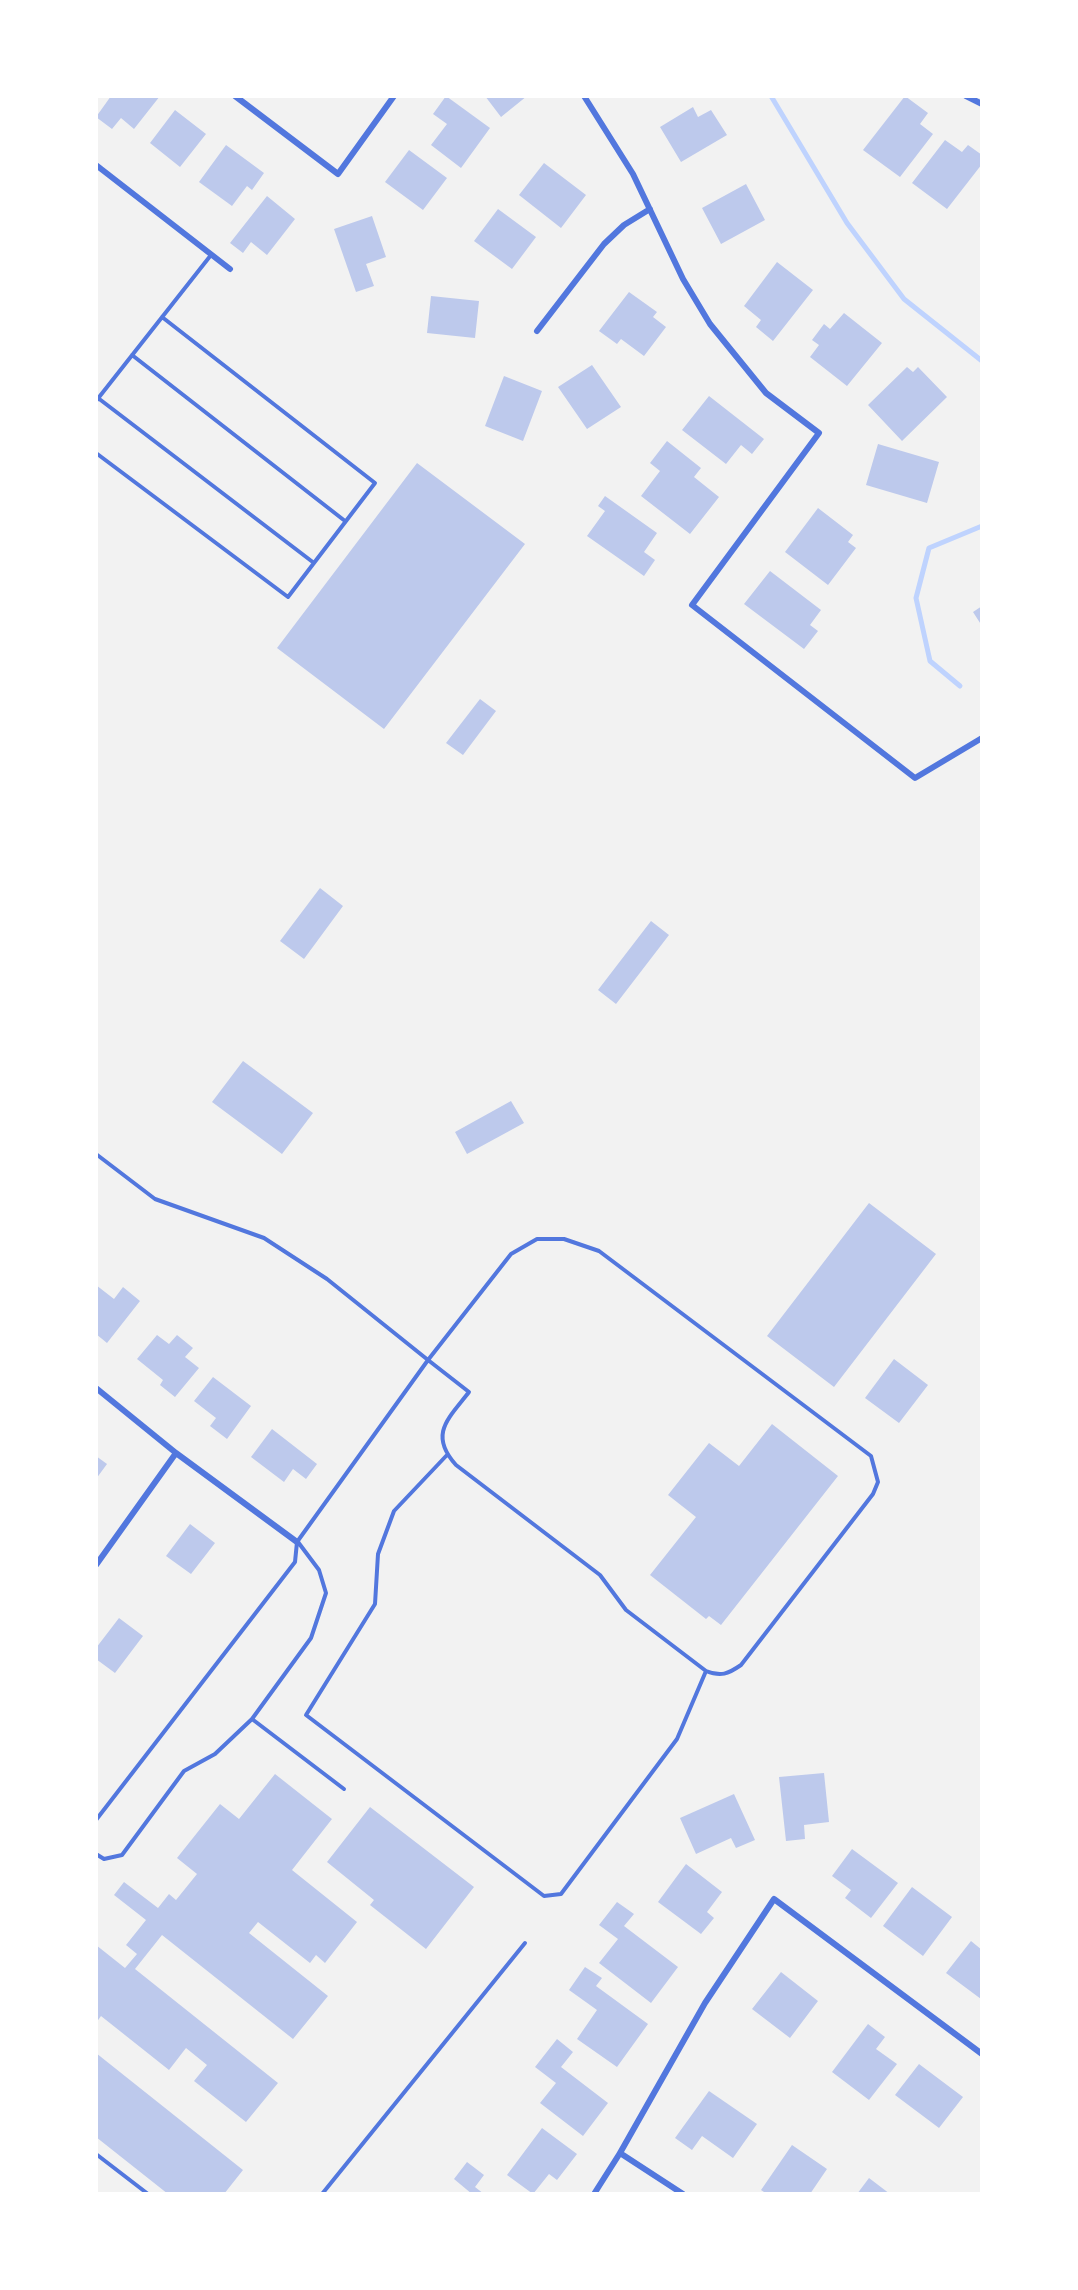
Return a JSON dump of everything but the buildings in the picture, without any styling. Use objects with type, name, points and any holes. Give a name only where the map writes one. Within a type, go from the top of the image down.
[{"type":"street","points":[[235,96],[338,174],[394,96]]},
{"type":"street","points":[[584,96],[633,174],[683,279],[710,324],[766,393],[819,433],[692,605],[915,778],[982,738]]},
{"type":"street","points":[[966,96],[982,104]]},
{"type":"street","points":[[96,165],[230,269]]},
{"type":"street","points":[[537,331],[604,244],[624,225],[650,209]]},
{"type":"street","points":[[96,1388],[176,1453],[297,1542]]},
{"type":"street","points":[[96,1565],[176,1453]]},
{"type":"street","points":[[594,2194],[620,2153],[705,2003],[774,1899],[982,2054]]},
{"type":"street","points":[[620,2153],[683,2194]]},
{"type":"lane","points":[[212,255],[97,399],[314,563]]},
{"type":"lane","points":[[96,453],[288,597],[375,483],[162,317]]},
{"type":"lane","points":[[132,355],[345,522]]},
{"type":"lane","points":[[96,1154],[155,1199],[264,1238],[327,1279],[428,1360],[469,1392],[442,1427],[441,1441],[447,1455],[456,1465],[600,1575],[626,1610],[706,1671],[717,1676],[728,1674],[741,1665],[868,1501],[878,1482],[871,1456],[599,1251],[564,1239],[537,1239],[511,1254],[428,1360],[297,1542],[295,1562],[96,1820]]},
{"type":"lane","points":[[447,1455],[394,1510],[378,1554],[375,1604],[306,1715],[544,1896],[561,1894],[677,1738],[706,1671]]},
{"type":"lane","points":[[96,1854],[104,1859],[122,1855],[184,1771],[215,1754],[252,1719],[310,1638],[326,1593],[318,1570],[297,1542]]},
{"type":"lane","points":[[252,1719],[344,1789]]},
{"type":"lane","points":[[322,2194],[525,1943]]},
{"type":"lane","points":[[96,2154],[148,2194]]},
{"type":"waterway","points":[[771,96],[847,223],[904,299],[982,361]]},
{"type":"waterway","points":[[960,686],[930,661],[916,598],[929,548],[982,526]]}]
